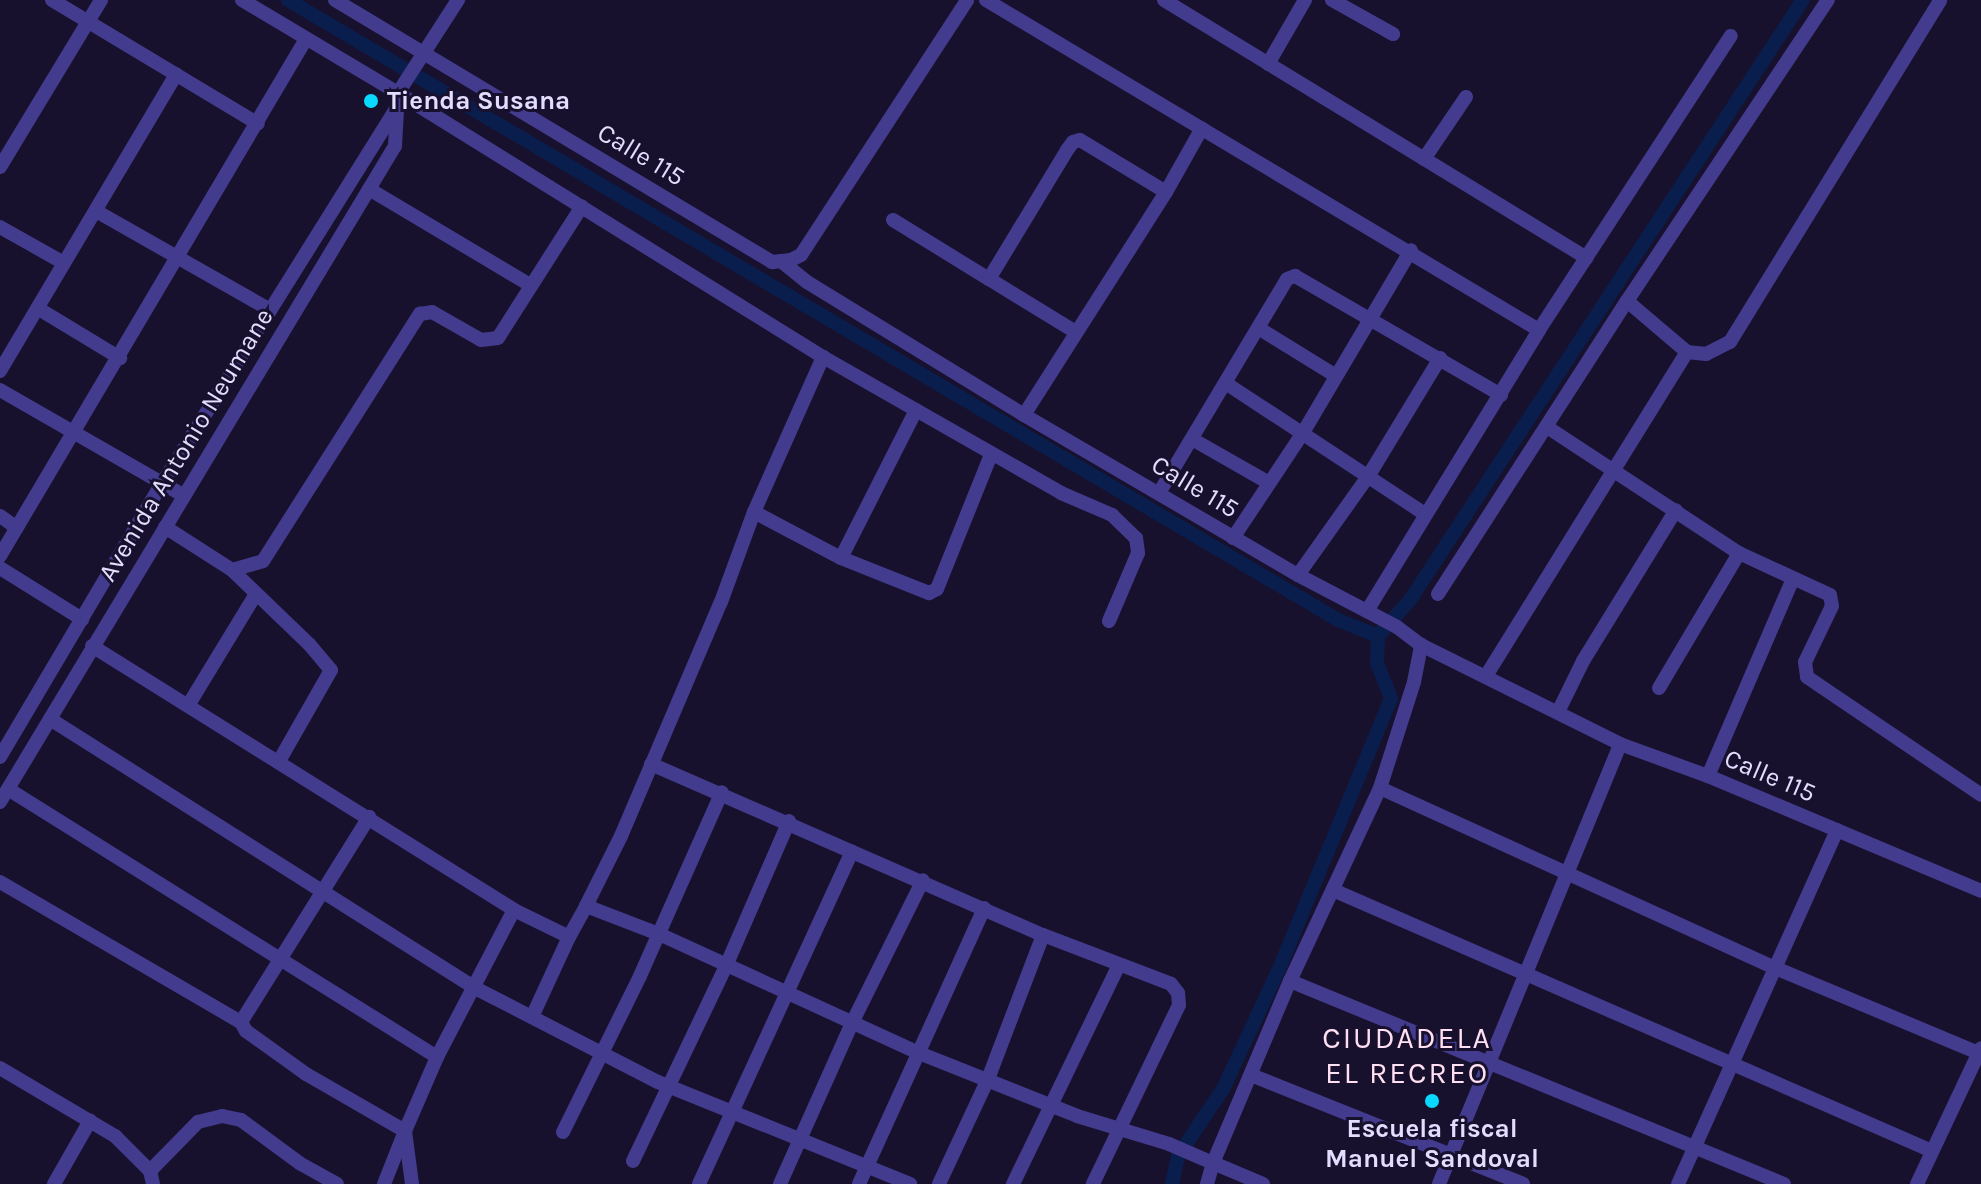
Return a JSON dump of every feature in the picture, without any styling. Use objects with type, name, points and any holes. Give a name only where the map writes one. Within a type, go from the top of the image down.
[{"type":"street","points":[[52,0],[258,124]]},
{"type":"street","points":[[0,167],[101,0]]},
{"type":"street","points":[[242,0],[582,206],[823,357],[991,455],[1061,493],[1112,515],[1136,538],[1138,553],[1109,621]]},
{"type":"street","name":"Calle 115","points":[[335,0],[765,259],[781,261],[807,282],[1024,415],[1298,575],[1397,627],[1421,645],[1620,744],[1708,776],[1981,891]]},
{"type":"street","name":"Avenida Antonio Neumane","points":[[0,757],[5,739],[82,619],[458,0]]},
{"type":"street","points":[[781,261],[801,255],[967,0]]},
{"type":"street","points":[[986,0],[1411,250],[1539,330]]},
{"type":"street","points":[[1164,0],[1586,258]]},
{"type":"street","points":[[1268,64],[1305,0]]},
{"type":"street","points":[[1332,0],[1393,34]]},
{"type":"street","points":[[1438,594],[1627,301],[1828,0]]},
{"type":"street","points":[[1627,301],[1687,352],[1706,354],[1730,342],[1940,0]]},
{"type":"street","points":[[1372,613],[1425,514],[1539,330],[1731,36]]},
{"type":"street","points":[[0,556],[120,358],[306,39]]},
{"type":"street","points":[[0,371],[176,74]]},
{"type":"street","name":"Avenida Antonio Neumane","points":[[0,802],[395,146],[399,96]]},
{"type":"street","points":[[1424,159],[1466,97]]},
{"type":"street","points":[[1024,415],[1074,331],[1166,192],[1202,128]]},
{"type":"street","points":[[989,279],[1073,142],[1080,140],[1166,192]]},
{"type":"street","points":[[369,189],[530,285]]},
{"type":"street","points":[[232,570],[245,569],[263,561],[420,314],[432,312],[481,340],[493,340],[507,328],[530,285],[582,206]]},
{"type":"street","points":[[96,211],[270,310]]},
{"type":"street","points":[[893,220],[1074,331]]},
{"type":"street","points":[[0,227],[64,263]]},
{"type":"street","points":[[1233,538],[1304,431],[1411,250]]},
{"type":"street","points":[[1159,493],[1260,329],[1287,279],[1295,276],[1501,395]]},
{"type":"street","points":[[39,309],[120,358]]},
{"type":"street","points":[[1260,329],[1336,376]]},
{"type":"street","points":[[1486,676],[1611,469],[1687,352]]},
{"type":"street","points":[[532,1017],[651,764],[721,602],[754,512],[823,357]]},
{"type":"street","points":[[1298,575],[1369,475],[1440,358]]},
{"type":"street","points":[[1227,384],[1304,431],[1425,514]]},
{"type":"street","points":[[0,390],[73,435],[184,496]]},
{"type":"street","points":[[841,558],[916,410]]},
{"type":"street","points":[[1547,427],[1739,553],[1830,595],[1832,600],[1805,662],[1804,669],[1813,684],[1981,795]]},
{"type":"street","points":[[1192,439],[1269,483]]},
{"type":"street","points":[[754,512],[841,558],[921,593],[937,589],[991,455]]},
{"type":"street","points":[[1558,712],[1583,661],[1676,510]]},
{"type":"street","points":[[0,516],[16,527]]},
{"type":"street","points":[[165,527],[232,570],[309,644],[331,670],[279,761]]},
{"type":"street","points":[[1659,688],[1739,553]]},
{"type":"street","points":[[0,568],[82,619]]},
{"type":"street","points":[[1708,776],[1793,579]]},
{"type":"street","points":[[189,704],[256,594]]},
{"type":"street","points":[[1207,1184],[1290,981],[1380,788],[1414,682],[1421,645]]},
{"type":"street","points":[[92,646],[514,910],[569,937]]},
{"type":"street","points":[[50,719],[475,988],[668,1086],[910,1184]]},
{"type":"street","points":[[5,739],[28,754]]},
{"type":"street","points":[[1439,1184],[1620,744]]},
{"type":"street","points":[[651,764],[789,821],[1043,935],[1171,984],[1179,999],[1158,1054],[1093,1184]]},
{"type":"street","points":[[1380,788],[1773,967],[1980,1050],[1917,1184]]},
{"type":"street","points":[[8,789],[437,1057]]},
{"type":"street","points":[[563,1132],[659,934],[722,792]]},
{"type":"street","points":[[241,1022],[369,817]]},
{"type":"street","points":[[633,1161],[726,966],[789,821]]},
{"type":"street","points":[[1678,1184],[1837,830]]},
{"type":"street","points":[[699,1184],[852,851]]},
{"type":"street","points":[[780,1184],[853,1021],[923,880]]},
{"type":"street","points":[[0,882],[241,1022],[246,1031],[306,1074],[405,1131]]},
{"type":"street","points":[[1333,890],[1932,1151]]},
{"type":"street","points":[[586,906],[659,934],[919,1053],[1118,1131],[1169,1144],[1263,1184]]},
{"type":"street","points":[[859,1184],[984,908]]},
{"type":"street","points":[[384,1184],[437,1057],[514,910]]},
{"type":"street","points":[[939,1184],[988,1079],[1043,935]]},
{"type":"street","points":[[1013,1184],[1119,965]]},
{"type":"street","points":[[1290,981],[1490,1060],[1784,1184]]},
{"type":"street","points":[[0,1068],[115,1136],[151,1178],[198,1122],[222,1116],[241,1120],[301,1164],[337,1184]]},
{"type":"street","points":[[1251,1075],[1523,1184]]},
{"type":"street","points":[[54,1184],[90,1121]]},
{"type":"street","points":[[405,1131],[412,1184]]},
{"type":"waterway","points":[[288,0],[1338,620],[1378,636],[1410,600],[1803,0]]},
{"type":"waterway","points":[[1186,1144],[1223,1089],[1279,969],[1391,698],[1377,664],[1378,636]]},
{"type":"waterway","points":[[1172,1184],[1178,1156]]},
{"type":"place","name":"Tienda Susana","points":[[371,101]]},
{"type":"place","name":"Escuela fiscal Manuel Sandoval","points":[[1432,1101]]},
{"type":"district","name":"CIUDADELA EL RECREO","points":[[1407,1055]]}]
